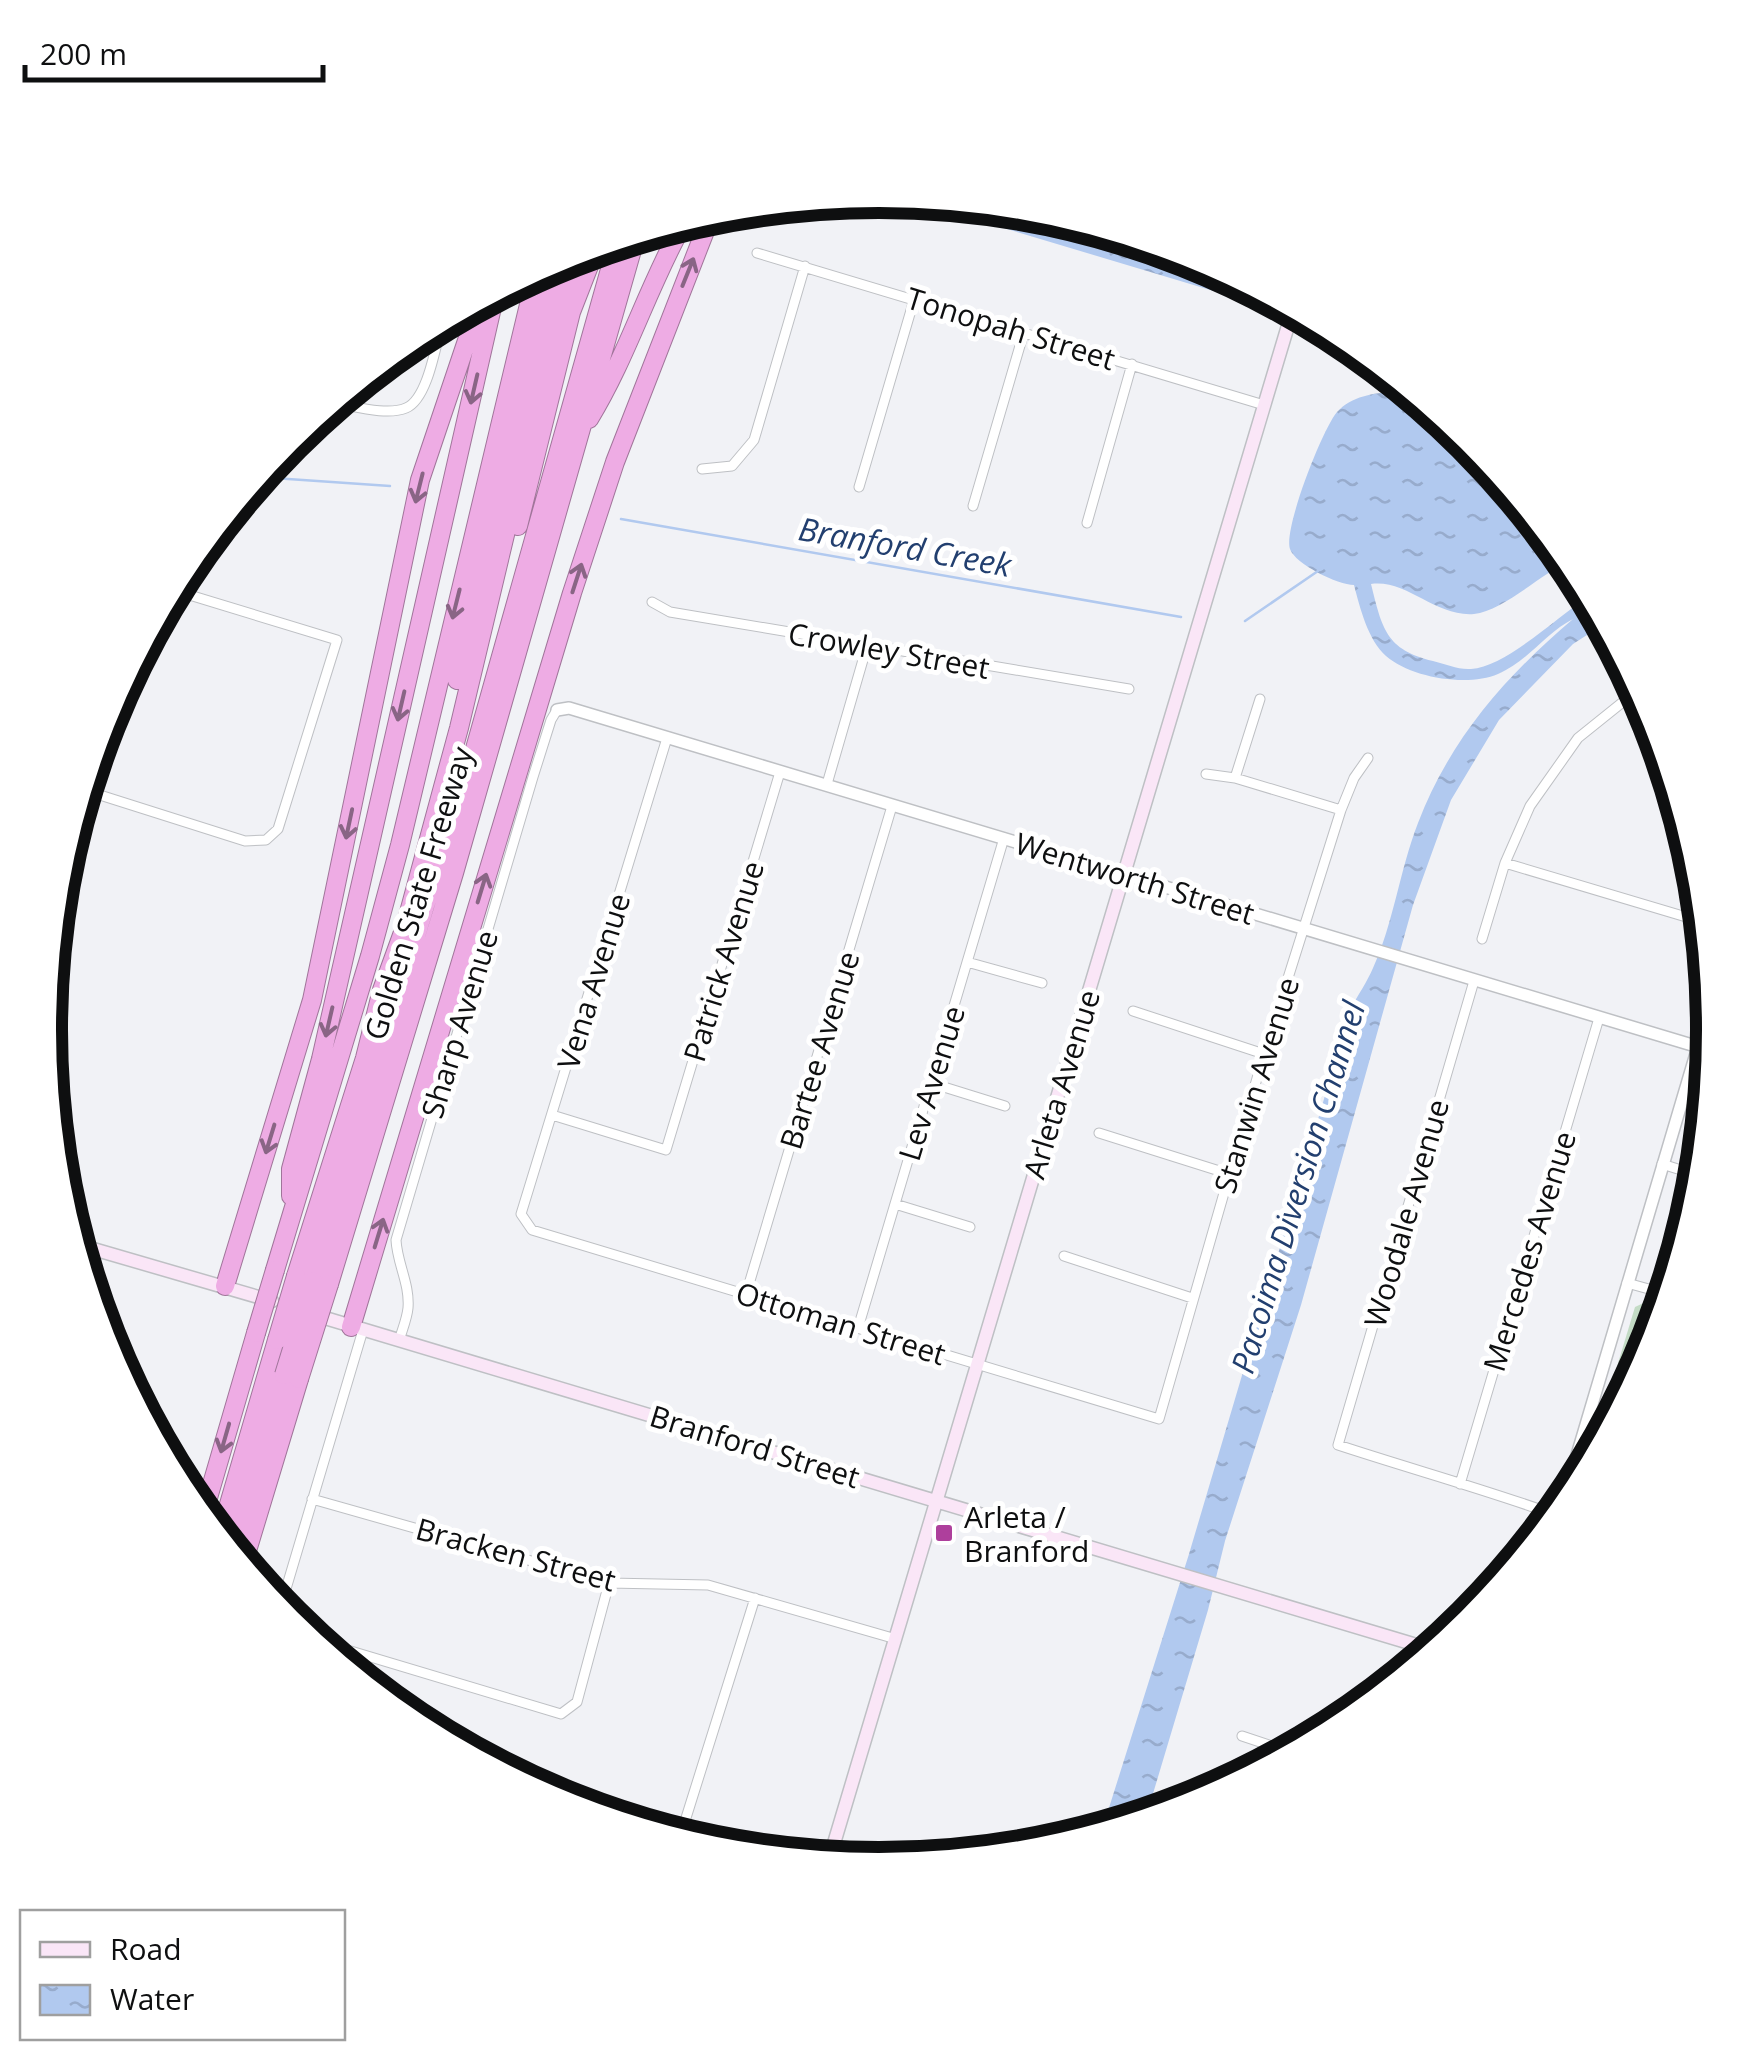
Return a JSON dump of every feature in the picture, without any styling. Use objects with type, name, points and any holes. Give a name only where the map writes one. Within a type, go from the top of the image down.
[{"type":"highway","points":[[357,1329],[572,594],[615,462],[704,233]]},
{"type":"highway","points":[[578,438],[608,389],[674,240]]},
{"type":"highway","name":"Golden State Freeway","points":[[247,1547],[313,1280],[454,873],[631,252]]},
{"type":"highway","points":[[225,1518],[277,1340],[313,1280],[447,840],[614,257]]},
{"type":"highway","points":[[447,840],[469,729],[571,312],[589,267]]},
{"type":"highway","points":[[395,948],[405,927],[458,728],[559,308],[572,273]]},
{"type":"highway","points":[[313,1280],[551,282]]},
{"type":"highway","name":"Golden State Freeway","points":[[209,1496],[400,846],[532,291]]},
{"type":"highway","points":[[292,1216],[291,1168],[320,1059],[491,311]]},
{"type":"highway","points":[[225,1286],[312,1000],[420,480],[474,321]]},
{"type":"highway","points":[[237,1535],[292,1377]]},
{"type":"main road","name":"Arleta Avenue","points":[[834,1845],[1289,322]]},
{"type":"main road","name":"Branford Street","points":[[93,1251],[225,1286],[357,1329],[1417,1645]]},
{"type":"street","name":"Tonopah Street","points":[[757,253],[1264,405]]},
{"type":"street","points":[[702,468],[732,466],[754,440],[805,266]]},
{"type":"street","points":[[859,487],[914,300]]},
{"type":"street","points":[[972,506],[1024,332]]},
{"type":"street","points":[[354,405],[392,410],[416,402],[436,345]]},
{"type":"street","points":[[1087,522],[1132,364]]},
{"type":"street","points":[[98,794],[245,841],[266,840],[281,821],[336,640],[188,595]]},
{"type":"street","name":"Crowley Street","points":[[652,602],[670,612],[1129,690]]},
{"type":"street","points":[[827,784],[868,646]]},
{"type":"street","points":[[1235,778],[1260,699]]},
{"type":"street","points":[[1482,939],[1505,863],[1530,806],[1578,738],[1626,699]]},
{"type":"street","name":"Wentworth Street","points":[[557,710],[570,708],[1696,1046]]},
{"type":"street","name":"Sharp Avenue","points":[[399,1341],[408,1297],[396,1257],[396,1240],[532,778],[557,710]]},
{"type":"street","name":"Vena Avenue","points":[[526,1224],[521,1214],[667,738]]},
{"type":"street","name":"Stanwin Avenue","points":[[1160,1418],[1264,1054],[1341,810],[1354,778],[1368,758]]},
{"type":"street","name":"Patrick Avenue","points":[[552,1115],[666,1150],[780,772]]},
{"type":"street","points":[[1206,774],[1235,778],[1341,810]]},
{"type":"street","name":"Bartee Avenue","points":[[746,1294],[892,806]]},
{"type":"street","name":"Lev Avenue","points":[[858,1328],[1004,838]]},
{"type":"street","points":[[1505,863],[1689,918]]},
{"type":"street","points":[[967,962],[1042,983]]},
{"type":"street","name":"Woodale Avenue","points":[[1460,1484],[1338,1445],[1474,982]]},
{"type":"street","points":[[1133,1011],[1264,1054]]},
{"type":"street","name":"Mercedes Avenue","points":[[1460,1484],[1599,1018]]},
{"type":"street","points":[[1573,1461],[1696,1055]]},
{"type":"street","points":[[931,1083],[1006,1106]]},
{"type":"street","points":[[1099,1133],[1229,1174]]},
{"type":"street","points":[[1662,1164],[1684,1171]]},
{"type":"street","points":[[894,1204],[970,1227]]},
{"type":"street","name":"Ottoman Street","points":[[526,1224],[532,1230],[1160,1418]]},
{"type":"street","points":[[1064,1256],[1192,1298]]},
{"type":"street","points":[[1627,1283],[1654,1290]]},
{"type":"street","points":[[285,1590],[357,1329]]},
{"type":"street","points":[[1460,1484],[1542,1507]]},
{"type":"street","name":"Bracken Street","points":[[312,1499],[610,1583],[708,1585],[896,1639]]},
{"type":"street","points":[[349,1650],[561,1714],[577,1702],[610,1583]]},
{"type":"street","points":[[685,1823],[755,1598]]},
{"type":"street","points":[[1242,1736],[1273,1746]]},
{"type":"green space","points":[[1650,1300],[1606,1402],[1635,1307]]},
{"type":"water","points":[[973,219],[1039,229],[1142,256],[1250,302]]},
{"type":"water","points":[[1390,393],[1457,452],[1494,491],[1554,569],[1497,606],[1474,614],[1447,610],[1397,587],[1371,584],[1388,635],[1417,656],[1471,669],[1500,660],[1577,605],[1592,631],[1573,644],[1499,720],[1451,800],[1413,905],[1301,1305],[1225,1541],[1151,1801],[1107,1814],[1189,1554],[1351,1008],[1380,951],[1418,823],[1446,764],[1482,711],[1525,663],[1573,619],[1498,674],[1471,680],[1425,675],[1397,664],[1380,649],[1366,623],[1354,585],[1318,573],[1294,555],[1289,538],[1292,521],[1314,457],[1337,412],[1356,399]]},
{"type":"waterway","name":"Branford Creek","points":[[277,478],[390,486]]},
{"type":"waterway","name":"Branford Creek","points":[[621,519],[1181,617]]},
{"type":"waterway","name":"Branford Creek","points":[[1245,621],[1318,571]]},
{"type":"place","name":"Arleta / Branford","points":[[944,1533]]},
{"type":"water label","name":"Pacoima Diversion Channel","points":[[1297,1187]]}]
